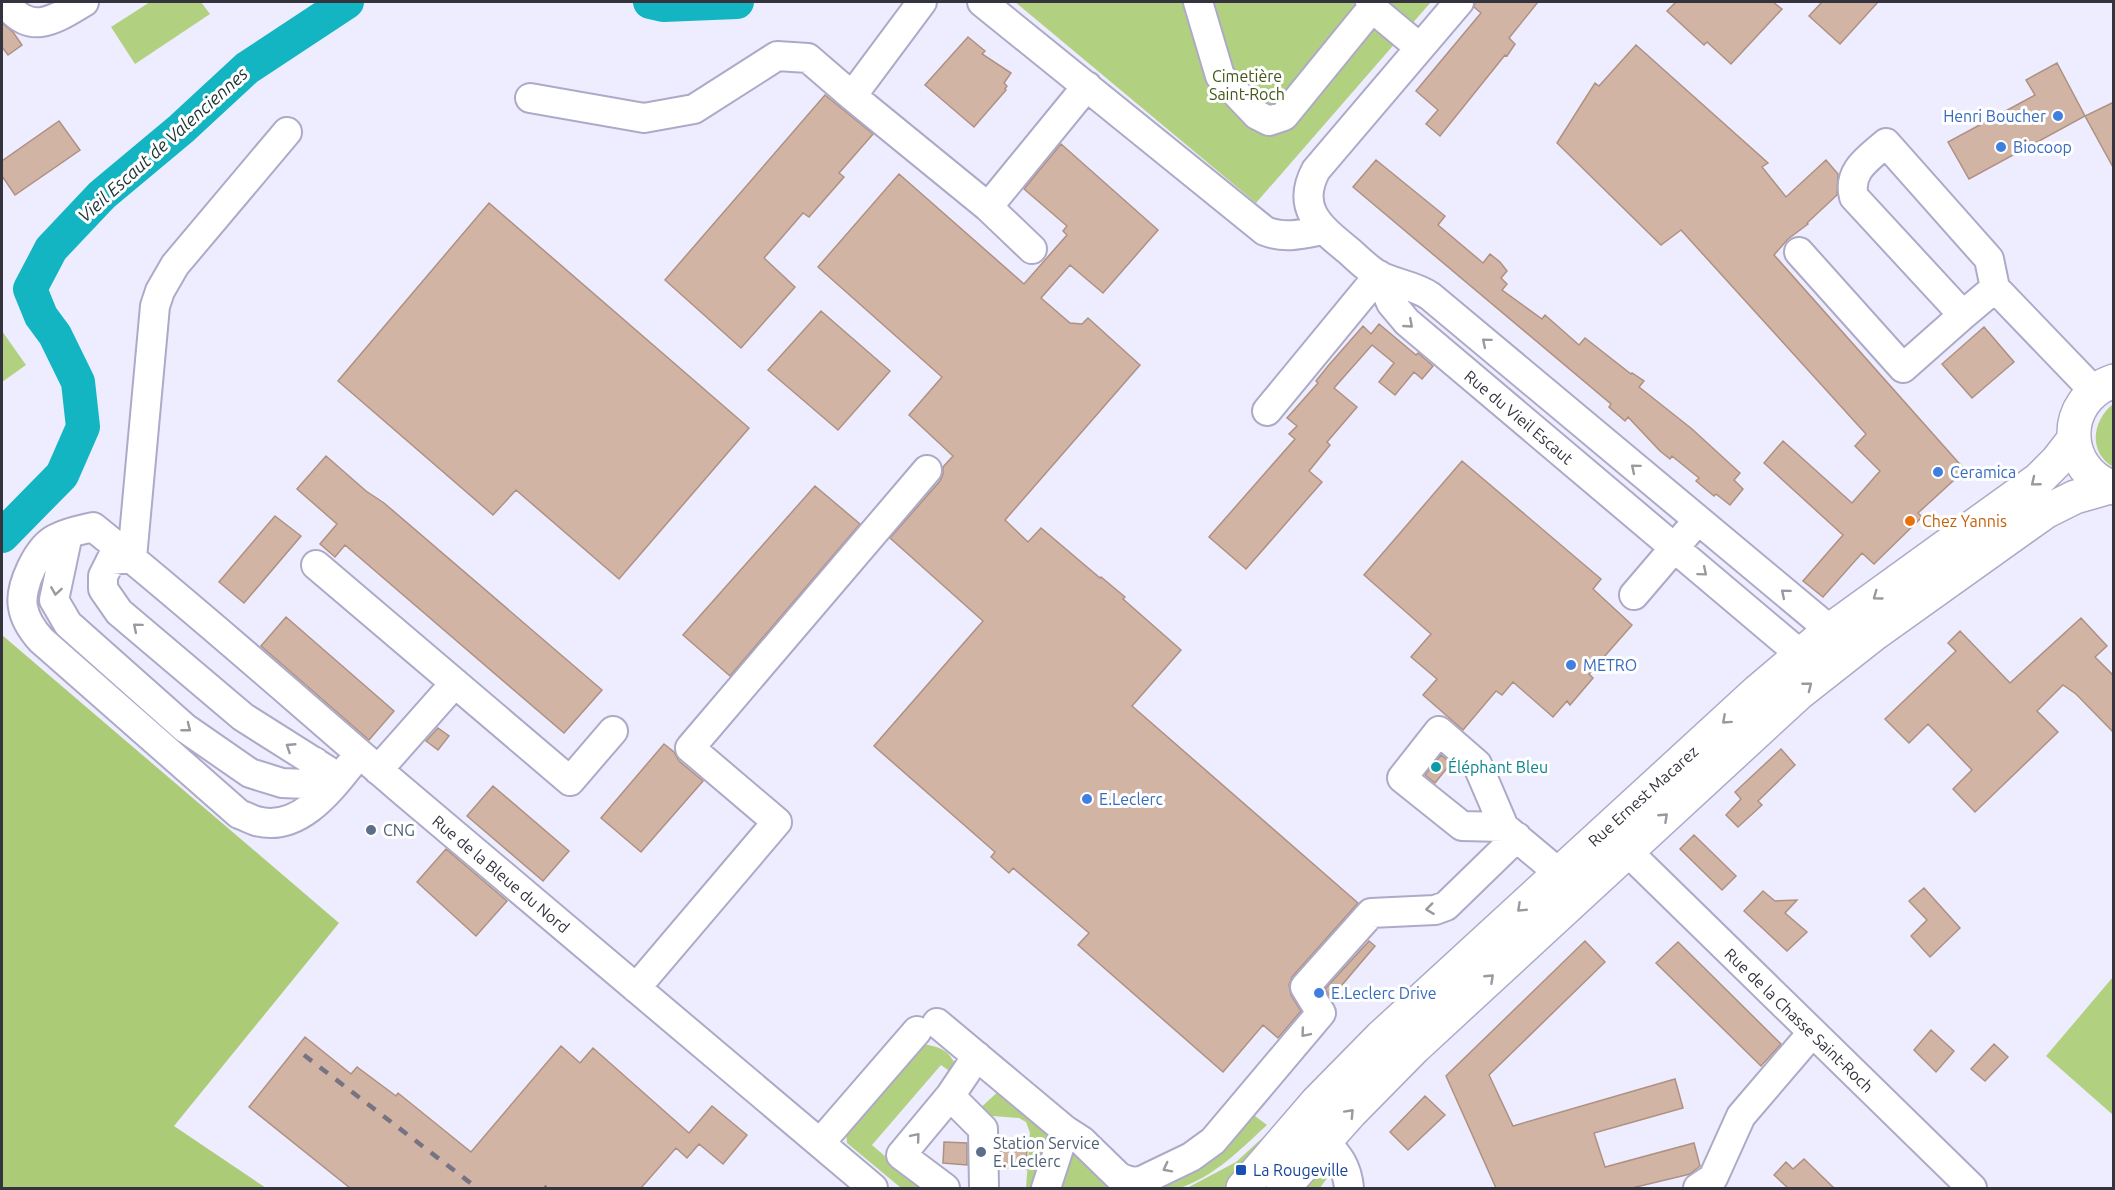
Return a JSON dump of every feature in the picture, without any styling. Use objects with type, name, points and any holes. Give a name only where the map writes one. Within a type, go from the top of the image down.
[{"type":"main road","name":"Rue Ernest Macarez","points":[[2104,386],[2082,404],[2077,415],[2074,439],[2078,457],[2085,468],[2093,477],[2112,488]]},
{"type":"main road","name":"Rue Ernest Macarez","points":[[1243,1188],[1317,1102],[1356,1062],[1559,873],[1800,654],[2032,484],[2057,461],[2074,439]]},
{"type":"main road","name":"Rue Ernest Macarez","points":[[1283,1188],[1324,1141],[1414,1048],[1799,693],[1855,648],[2045,512],[2075,497],[2112,488]]},
{"type":"street","points":[[5,2],[19,18],[41,23],[55,19],[84,2]]},
{"type":"street","points":[[852,96],[922,2]]},
{"type":"street","points":[[982,2],[1265,231],[1290,236],[1323,230]]},
{"type":"street","points":[[1198,2],[1220,76],[1257,115],[1269,121],[1284,116],[1371,5],[1419,47]]},
{"type":"street","name":"Rue du Vieil Escaut","points":[[1459,2],[1316,170],[1309,191],[1309,204],[1314,218],[1323,230],[1379,275],[1415,287],[1430,296],[1830,630]]},
{"type":"street","points":[[530,98],[644,118],[694,109],[777,56],[808,58],[988,207],[1032,249]]},
{"type":"street","points":[[988,207],[1087,86]]},
{"type":"street","points":[[287,132],[175,265],[160,291],[155,306],[132,558],[111,560],[103,576],[102,590],[119,612],[243,717],[339,778]]},
{"type":"street","points":[[1963,315],[1854,197],[1852,184],[1855,172],[1886,143],[1989,259],[1995,288],[2104,386]]},
{"type":"street","points":[[1799,252],[1904,368],[1995,288]]},
{"type":"street","points":[[1267,411],[1379,275]]},
{"type":"street","name":"Rue du Vieil Escaut","points":[[1379,275],[1391,303],[1407,322],[1800,654]]},
{"type":"street","points":[[636,988],[777,822],[690,748],[927,470]]},
{"type":"street","points":[[1634,595],[1698,520]]},
{"type":"street","name":"Rue de la Bleue du Nord","points":[[68,534],[93,527],[132,558],[369,762],[873,1188]]},
{"type":"street","points":[[68,534],[54,600],[68,624],[185,728],[250,773],[282,783],[306,784],[313,777],[315,762]]},
{"type":"street","points":[[68,534],[56,538],[45,546],[31,567],[22,607],[31,627],[41,640],[239,813],[258,821],[279,821],[302,814],[318,802],[339,778],[369,762],[455,683]]},
{"type":"street","points":[[316,565],[570,781],[613,731]]},
{"type":"street","points":[[820,1143],[927,1027],[976,1056],[1065,1130],[1082,1141],[1119,1177],[1131,1182],[1141,1181],[1199,1152],[1213,1141],[1322,1014],[1305,987],[1371,913],[1435,910],[1446,906],[1510,832],[1559,873]]},
{"type":"street","name":"Rue de la Chasse Saint-Roch","points":[[1627,851],[1972,1188]]},
{"type":"street","points":[[1698,1188],[1713,1178],[1742,1116],[1812,1033]]},
{"type":"street","points":[[945,1188],[901,1155],[950,1096],[976,1056]]},
{"type":"street","points":[[950,1096],[983,1129],[984,1188]]},
{"type":"street","points":[[1046,1188],[1065,1130]]},
{"type":"street","points":[[1324,1141],[1341,1160],[1347,1172],[1349,1188]]},
{"type":"green space","points":[[150,2],[201,2],[210,14],[135,64],[111,27]]},
{"type":"green space","name":"Cimetière Saint-Roch","points":[[1015,2],[1431,2],[1256,203]]},
{"type":"green space","points":[[2,331],[26,365],[2,382]]},
{"type":"green space","points":[[2113,404],[2113,467],[2100,453],[2096,445],[2096,436],[2101,419]]},
{"type":"green space","points":[[2,635],[339,923],[174,1126],[266,1188],[2,1188]]},
{"type":"green space","points":[[2113,977],[2113,1115],[2046,1056]]},
{"type":"green space","points":[[923,1044],[946,1052],[959,1071],[956,1076],[941,1065],[872,1145],[922,1188],[901,1188],[847,1143],[846,1133]]},
{"type":"green space","points":[[1003,1087],[1047,1128],[1048,1145],[1036,1188],[1026,1188],[1030,1133],[1026,1122],[1019,1118],[980,1115],[976,1112]]},
{"type":"green space","points":[[1247,1110],[1267,1125],[1216,1169],[1180,1188],[1139,1188]]},
{"type":"green space","points":[[1270,1131],[1268,1138],[1227,1188],[1187,1188],[1236,1162]]},
{"type":"green space","points":[[1071,1148],[1121,1188],[1056,1188]]},
{"type":"green space","points":[[1326,1165],[1332,1166],[1332,1171],[1320,1188],[1307,1188],[1306,1185]]},
{"type":"building","points":[[1475,2],[1538,2],[1509,38],[1515,44],[1507,56],[1505,55],[1440,136],[1426,124],[1438,110],[1416,91],[1481,13],[1474,7]]},
{"type":"building","points":[[1676,2],[1773,2],[1782,9],[1731,64],[1707,42],[1704,45],[1667,11]]},
{"type":"building","points":[[1822,2],[1878,2],[1840,44],[1809,16]]},
{"type":"building","points":[[2,23],[13,32],[22,45],[8,55],[2,47]]},
{"type":"building","points":[[968,37],[985,51],[982,54],[1011,73],[1004,83],[1007,86],[1006,90],[974,127],[925,85]]},
{"type":"building","points":[[1636,45],[1768,163],[1762,167],[1786,197],[1826,160],[1838,174],[1837,195],[1808,224],[1788,239],[1774,255],[1965,470],[1918,513],[1922,517],[1874,564],[1862,553],[1823,597],[1803,581],[1843,535],[1764,463],[1783,441],[1852,503],[1880,471],[1855,446],[1866,434],[1681,230],[1661,245],[1557,143],[1595,83],[1599,86]]},
{"type":"building","points":[[2057,63],[2085,116],[1969,179],[1948,142],[2035,95],[2026,80]]},
{"type":"building","points":[[825,95],[873,134],[839,173],[844,177],[809,217],[803,213],[764,258],[795,287],[741,348],[665,280]]},
{"type":"building","points":[[2114,102],[2114,169],[2085,116]]},
{"type":"building","points":[[59,121],[80,150],[15,195],[2,176],[2,161]]},
{"type":"building","name":"E.Leclerc","points":[[1061,144],[1158,230],[1103,293],[1070,265],[1041,298],[1070,323],[1082,324],[1088,318],[1140,365],[1005,520],[1028,542],[1041,528],[1125,597],[1123,599],[1181,650],[1132,706],[1358,903],[1292,977],[1289,985],[1291,995],[1301,1011],[1278,1038],[1263,1025],[1223,1072],[1078,945],[1089,933],[1013,868],[1009,873],[991,857],[995,852],[874,746],[983,621],[890,538],[940,481],[943,467],[953,456],[909,415],[942,377],[818,267],[899,174],[1024,284],[1067,235],[1063,231],[1067,226],[1024,189]]},
{"type":"building","points":[[1376,160],[1445,216],[1438,225],[1483,263],[1490,254],[1500,262],[1507,271],[1501,278],[1507,284],[1502,290],[1542,319],[1545,315],[1579,345],[1585,338],[1631,374],[1644,381],[1639,387],[1692,429],[1740,473],[1734,480],[1743,489],[1730,505],[1716,494],[1714,496],[1696,481],[1699,478],[1672,456],[1670,459],[1660,451],[1628,417],[1625,421],[1609,407],[1611,404],[1353,187]]},
{"type":"building","points":[[489,203],[749,428],[619,579],[516,490],[493,515],[338,381]]},
{"type":"building","points":[[821,311],[890,371],[838,430],[768,370]]},
{"type":"building","points":[[1379,324],[1433,366],[1422,379],[1414,372],[1395,395],[1379,382],[1394,363],[1372,345],[1334,388],[1357,407],[1327,442],[1330,445],[1309,471],[1322,482],[1246,569],[1209,537],[1295,439],[1289,434],[1297,426],[1287,418],[1318,383],[1316,381],[1363,326],[1371,334]]},
{"type":"building","points":[[1984,327],[2014,362],[1972,398],[1942,364]]},
{"type":"building","points":[[326,456],[602,690],[564,733],[345,545],[335,557],[320,544],[337,524],[297,489]]},
{"type":"building","points":[[1462,461],[1601,579],[1593,589],[1632,625],[1589,674],[1593,678],[1570,705],[1567,701],[1553,717],[1513,682],[1502,695],[1496,691],[1463,730],[1423,695],[1437,679],[1411,657],[1431,634],[1364,575]]},
{"type":"building","points":[[815,486],[860,524],[730,676],[683,635]]},
{"type":"building","points":[[275,516],[301,536],[244,603],[219,582]]},
{"type":"building","points":[[286,617],[394,711],[369,740],[261,646]]},
{"type":"building","points":[[2081,618],[2107,646],[2095,657],[2114,676],[2114,733],[2076,694],[2063,685],[2037,711],[2058,732],[1975,812],[1953,789],[1972,770],[1928,724],[1909,743],[1885,719],[1956,651],[1948,643],[1960,631],[2010,683]]},
{"type":"building","points":[[438,728],[449,736],[438,750],[426,741]]},
{"type":"building","points":[[664,744],[674,752],[679,761],[703,781],[641,852],[601,818]]},
{"type":"building","points":[[1781,749],[1795,765],[1758,801],[1762,805],[1738,827],[1726,815],[1741,799],[1735,792]]},
{"type":"building","points":[[1441,755],[1451,763],[1435,783],[1425,775]]},
{"type":"building","points":[[493,786],[569,851],[543,881],[467,816]]},
{"type":"building","points":[[1694,835],[1736,876],[1722,890],[1680,849]]},
{"type":"building","points":[[446,849],[507,901],[476,936],[417,882]]},
{"type":"building","points":[[1924,888],[1960,928],[1930,957],[1911,936],[1927,920],[1909,901]]},
{"type":"building","points":[[1763,891],[1775,901],[1797,900],[1785,913],[1807,932],[1787,951],[1744,911]]},
{"type":"building","points":[[1369,941],[1375,946],[1331,998],[1325,989]]},
{"type":"building","points":[[1585,941],[1605,962],[1489,1075],[1513,1126],[1675,1079],[1683,1108],[1594,1133],[1605,1167],[1694,1143],[1700,1166],[1690,1174],[1632,1188],[1496,1188],[1446,1076]]},
{"type":"building","points":[[1678,942],[1781,1044],[1761,1066],[1656,963]]},
{"type":"building","points":[[1931,1030],[1954,1051],[1936,1072],[1914,1050]]},
{"type":"building","points":[[305,1037],[351,1074],[357,1067],[396,1096],[398,1093],[471,1152],[561,1046],[580,1063],[593,1048],[689,1133],[712,1106],[747,1135],[723,1164],[699,1144],[687,1158],[676,1148],[641,1188],[350,1188],[249,1107]]},
{"type":"building","points":[[1994,1044],[2008,1057],[1985,1081],[1971,1069]]},
{"type":"building","points":[[1425,1096],[1445,1115],[1408,1150],[1390,1132]]},
{"type":"building","points":[[944,1142],[967,1143],[967,1165],[943,1163]]},
{"type":"building","points":[[1000,1145],[1027,1147],[1026,1169],[1000,1167]]},
{"type":"building","points":[[1804,1159],[1834,1188],[1788,1188],[1774,1175],[1786,1162],[1793,1169]]},
{"type":"waterway","name":"Vieil Escaut de Valenciennes","points":[[2,536],[62,475],[83,427],[78,382],[55,335],[41,316],[30,289],[51,249],[102,195],[181,129],[247,68],[347,2]]},
{"type":"waterway","name":"Vieil Escaut de Valenciennes","points":[[650,2],[663,5],[737,2]]},
{"type":"railway","points":[[304,1055],[477,1188]]},
{"type":"place","name":"Henri Boucher","points":[[2058,116]]},
{"type":"place","name":"Biocoop","points":[[2001,147]]},
{"type":"place","name":"Ceramica","points":[[1938,472]]},
{"type":"place","name":"Chez Yannis","points":[[1910,521]]},
{"type":"place","name":"METRO","points":[[1571,665]]},
{"type":"place","name":"Éléphant Bleu","points":[[1436,767]]},
{"type":"place","name":"E.Leclerc","points":[[1087,799]]},
{"type":"place","name":"CNG","points":[[371,830]]},
{"type":"place","name":"E.Leclerc Drive","points":[[1319,993]]},
{"type":"place","name":"Station Service E. Leclerc","points":[[981,1152]]},
{"type":"place","name":"La Rougeville","points":[[1241,1170]]}]
